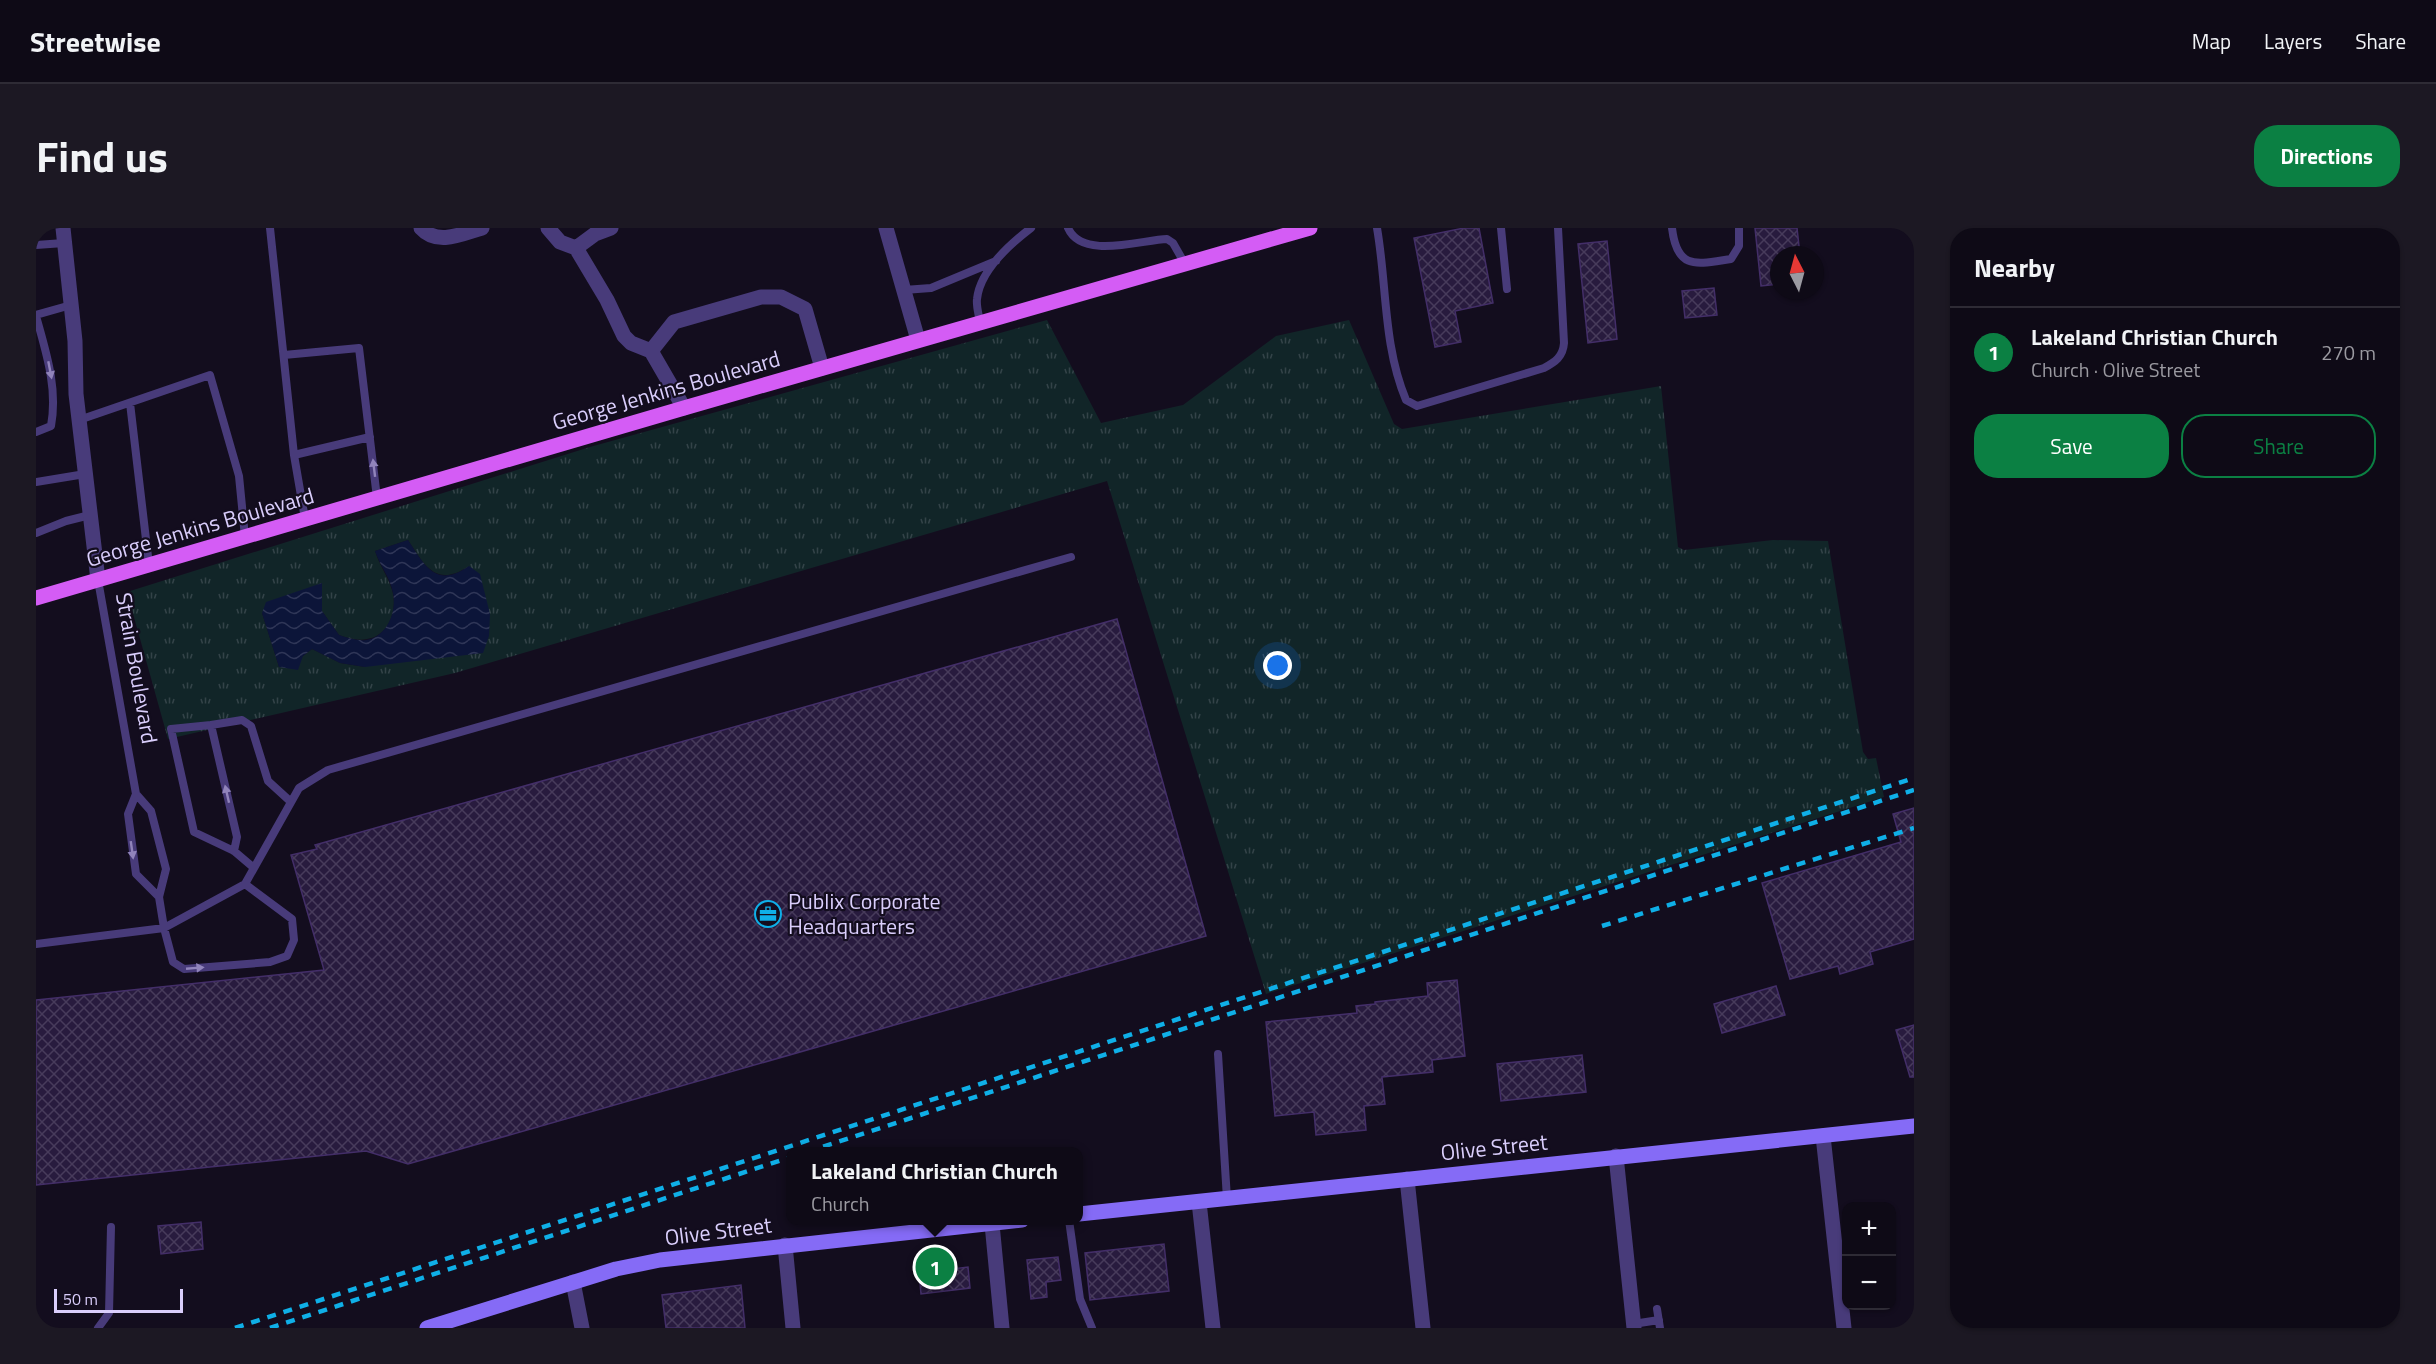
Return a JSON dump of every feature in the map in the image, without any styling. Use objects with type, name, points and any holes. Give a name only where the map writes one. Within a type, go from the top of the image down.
[{"type":"main road","name":"George Jenkins Boulevard","points":[[36,598],[1185,264],[1275,233],[1310,228]]},
{"type":"main road","name":"Olive Street","points":[[1083,1215],[1914,1126]]},
{"type":"main road","name":"Olive Street","points":[[427,1328],[616,1269],[660,1260],[982,1225]]},
{"type":"street","points":[[421,228],[430,235],[441,238],[482,228]]},
{"type":"street","points":[[548,228],[560,242],[576,248],[607,300],[624,336],[631,344],[651,351],[684,408]]},
{"type":"street","points":[[576,248],[595,234],[611,228]]},
{"type":"street","points":[[886,228],[918,340]]},
{"type":"street","name":"Strain Boulevard","points":[[64,235],[79,420],[98,580]]},
{"type":"street","points":[[651,351],[674,322],[772,295],[791,300],[805,309],[822,368]]},
{"type":"street","points":[[1823,1136],[1844,1328]]},
{"type":"street","points":[[1616,1156],[1633,1326]]},
{"type":"street","points":[[1407,1179],[1423,1328]]},
{"type":"street","points":[[1199,1202],[1213,1328]]},
{"type":"street","points":[[992,1225],[1002,1328]]},
{"type":"street","points":[[784,1245],[793,1328]]},
{"type":"street","points":[[573,1282],[582,1328]]},
{"type":"lane","points":[[270,228],[294,455],[305,519]]},
{"type":"lane","points":[[980,322],[977,300],[983,281],[998,260],[1030,228]]},
{"type":"lane","points":[[1068,228],[1079,241],[1092,245],[1111,246],[1167,238],[1173,243],[1185,264]]},
{"type":"lane","points":[[1377,228],[1384,310],[1397,372],[1406,400],[1418,406],[1544,369],[1557,360],[1563,352],[1564,343],[1558,228]]},
{"type":"lane","points":[[1501,228],[1507,289]]},
{"type":"lane","points":[[1672,228],[1676,248],[1685,259],[1698,264],[1731,258],[1740,246],[1739,228]]},
{"type":"lane","points":[[36,245],[64,235]]},
{"type":"lane","points":[[904,290],[931,288],[962,277],[998,260]]},
{"type":"lane","points":[[36,432],[51,426],[54,407],[51,372],[36,316],[71,305]]},
{"type":"lane","points":[[284,355],[358,348],[377,498]]},
{"type":"lane","points":[[79,420],[210,375],[239,476],[245,537]]},
{"type":"lane","points":[[130,403],[149,565]]},
{"type":"lane","points":[[294,455],[370,437]]},
{"type":"lane","points":[[36,482],[86,474]]},
{"type":"lane","points":[[36,533],[66,521],[90,515]]},
{"type":"lane","points":[[36,944],[164,928],[245,884],[299,788],[328,770],[1071,557]]},
{"type":"lane","name":"Strain Boulevard","points":[[98,580],[136,794],[151,812],[166,869],[159,897],[173,962],[184,969],[270,962],[287,956],[294,940],[292,919],[245,884]]},
{"type":"lane","points":[[254,868],[234,851],[195,832],[171,729],[242,720],[251,726],[268,781],[291,802]]},
{"type":"lane","points":[[211,725],[237,837],[234,851]]},
{"type":"lane","name":"Strain Boulevard","points":[[136,794],[128,814],[136,874],[159,897]]},
{"type":"lane","points":[[1218,1054],[1227,1199]]},
{"type":"lane","points":[[1071,1225],[1080,1299],[1092,1328]]},
{"type":"lane","points":[[98,1328],[109,1313],[111,1227]]},
{"type":"lane","points":[[1633,1326],[1659,1324],[1657,1309]]},
{"type":"green space","points":[[1047,320],[1101,423],[1183,405],[1276,336],[1349,320],[1394,424],[1402,429],[1661,386],[1678,547],[1684,550],[1773,540],[1828,541],[1863,752],[1868,759],[1876,758],[1884,797],[1266,994],[1107,481],[455,673],[168,739],[127,592],[590,447]],"holes":[[[408,540],[432,571],[440,574],[448,575],[469,566],[365,667],[340,663],[312,649],[303,656],[279,667],[262,613],[322,583],[322,611],[339,635],[360,640],[375,637],[386,627],[394,605],[390,585],[375,551]]]},
{"type":"water","points":[[408,540],[426,566],[440,575],[458,573],[469,566],[480,574],[490,614],[489,636],[483,653],[365,667],[340,663],[312,649],[303,656],[298,670],[279,667],[262,613],[266,602],[322,583],[322,611],[339,635],[359,640],[373,638],[385,629],[389,622],[394,600],[390,582],[375,551]]},
{"type":"building","points":[[1464,228],[1479,228],[1493,303],[1455,311],[1461,342],[1435,347],[1414,238]]},
{"type":"building","points":[[1755,228],[1797,228],[1799,246],[1770,246],[1770,285],[1761,286]]},
{"type":"building","points":[[1607,241],[1617,339],[1588,343],[1578,244]]},
{"type":"building","points":[[1714,288],[1717,315],[1685,318],[1682,291]]},
{"type":"building","name":"Publix Corporate Headquarters","points":[[1117,619],[1206,936],[408,1164],[366,1151],[36,1185],[36,1000],[324,970],[291,855],[317,849],[315,845]]},
{"type":"building","points":[[1914,808],[1914,939],[1870,952],[1873,964],[1840,974],[1838,966],[1790,979],[1762,883],[1901,842],[1893,814]]},
{"type":"building","points":[[1457,980],[1465,1056],[1432,1060],[1433,1072],[1382,1077],[1385,1104],[1364,1106],[1366,1130],[1316,1135],[1314,1112],[1275,1116],[1266,1022],[1357,1013],[1356,1006],[1428,996],[1427,983]]},
{"type":"building","points":[[1776,986],[1785,1015],[1722,1033],[1714,1004]]},
{"type":"building","points":[[1914,1025],[1914,1077],[1910,1077],[1896,1030]]},
{"type":"building","points":[[1582,1055],[1586,1092],[1501,1101],[1497,1064]]},
{"type":"building","points":[[201,1222],[203,1249],[161,1254],[158,1226]]},
{"type":"building","points":[[1164,1244],[1169,1291],[1090,1300],[1085,1253]]},
{"type":"building","points":[[1058,1257],[1061,1280],[1046,1282],[1047,1297],[1031,1299],[1027,1260]]},
{"type":"building","points":[[968,1267],[970,1288],[921,1294],[919,1273]]},
{"type":"building","points":[[741,1285],[745,1328],[666,1328],[662,1295]]},
{"type":"railway","points":[[788,1147],[1914,778]]},
{"type":"railway","points":[[822,1147],[1914,790]]},
{"type":"railway","points":[[1602,926],[1914,828]]},
{"type":"railway","points":[[235,1328],[786,1148]]},
{"type":"railway","points":[[270,1328],[786,1159]]},
{"type":"place","name":"Publix Corporate Headquarters","points":[[768,914]]},
{"type":"place","name":"Lakeland Christian Church","points":[[935,1267]]}]
